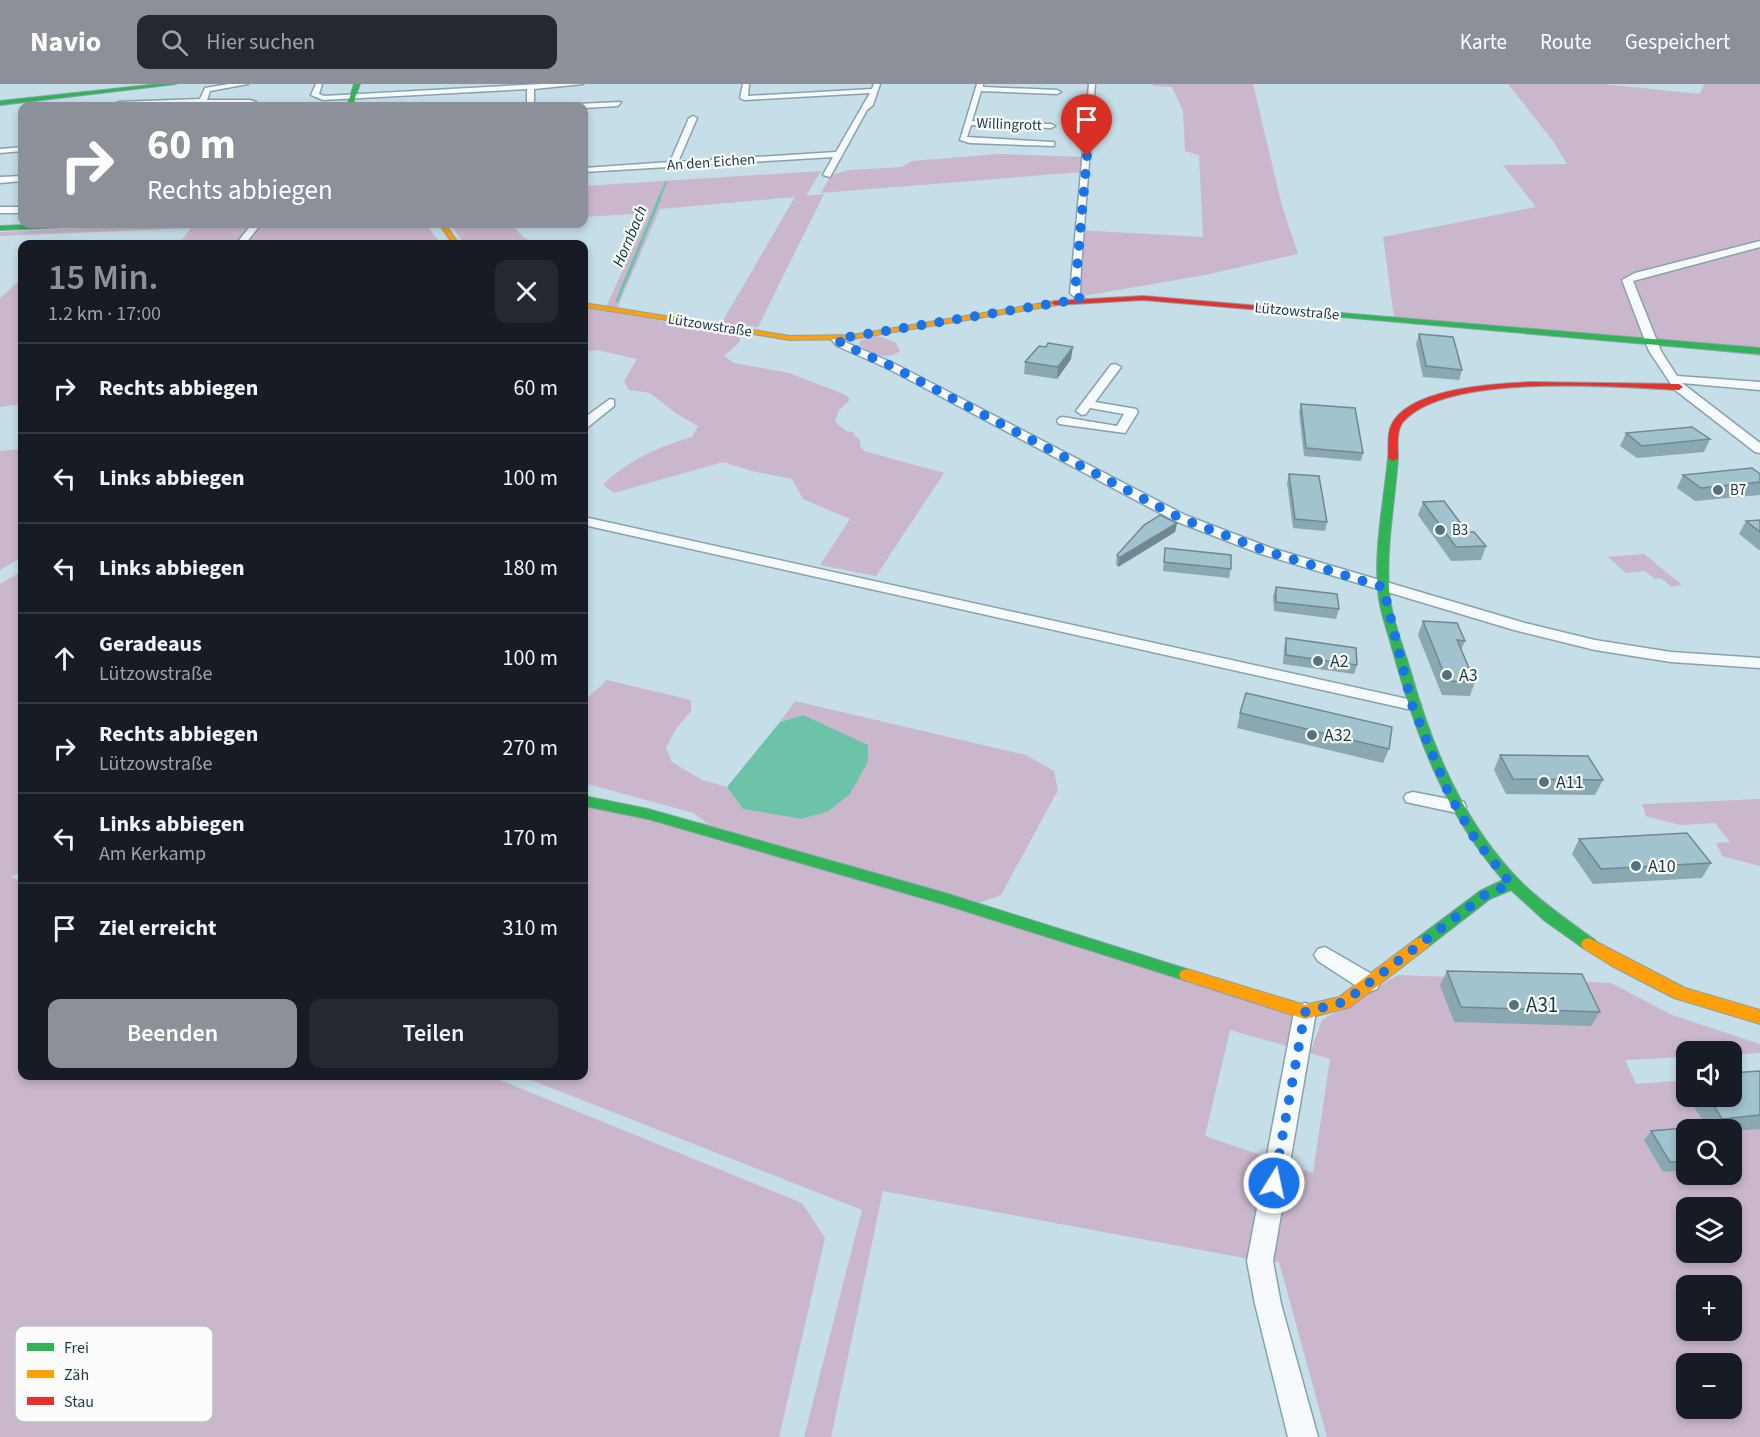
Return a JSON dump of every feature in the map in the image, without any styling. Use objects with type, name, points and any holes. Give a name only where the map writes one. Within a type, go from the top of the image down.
[{"type":"street","points":[[0,104],[173,84]]},
{"type":"street","points":[[202,101],[207,89],[245,84]]},
{"type":"street","points":[[320,84],[315,95],[318,98],[451,95],[580,84]]},
{"type":"street","points":[[746,84],[744,98],[875,88],[869,105],[864,109],[827,175]]},
{"type":"street","points":[[1080,299],[1075,293],[1076,267],[1092,84]]},
{"type":"street","name":"Willingrott","points":[[1051,144],[965,140],[963,138],[980,86],[1057,92]]},
{"type":"street","points":[[530,87],[531,102]]},
{"type":"street","points":[[120,102],[130,93],[129,88]]},
{"type":"street","points":[[180,102],[250,102]]},
{"type":"street","points":[[588,105],[618,104]]},
{"type":"street","points":[[673,164],[693,118]]},
{"type":"street","name":"Willingrott","points":[[968,123],[1051,126]]},
{"type":"street","points":[[3,151],[18,142]]},
{"type":"street","points":[[3,151],[18,149]]},
{"type":"street","name":"An den Eichen","points":[[588,170],[838,154]]},
{"type":"street","points":[[0,180],[18,179]]},
{"type":"street","points":[[0,210],[18,210]]},
{"type":"street","points":[[0,228],[18,227]]},
{"type":"street","points":[[243,240],[253,228]]},
{"type":"street","points":[[1760,244],[1627,280],[1651,342],[1676,383],[1760,449]]},
{"type":"street","name":"Lützowstraße","points":[[588,306],[790,338],[837,339],[1080,299],[1143,298],[1760,351]]},
{"type":"street","name":"Lützowstraße","points":[[837,339],[842,344],[891,366],[1180,518],[1266,551],[1520,627],[1595,645],[1671,657],[1760,663]]},
{"type":"street","points":[[1088,404],[1132,412],[1121,430],[1059,423],[1079,415],[1115,367]]},
{"type":"street","points":[[1760,386],[1676,383],[1488,387],[1447,394],[1422,402],[1407,411],[1396,424],[1383,587],[1412,705],[1449,794],[1475,839],[1511,884],[1566,930],[1618,962],[1680,993],[1760,1017]]},
{"type":"street","points":[[588,421],[610,402]]},
{"type":"street","points":[[1097,426],[1109,408]]},
{"type":"street","points":[[588,521],[1412,705]]},
{"type":"street","points":[[1413,798],[1457,807]]},
{"type":"street","points":[[588,802],[648,814],[945,899],[1305,1012],[1344,1002],[1485,895],[1511,884]]},
{"type":"street","points":[[1325,955],[1369,983]]},
{"type":"street","points":[[1303,1437],[1268,1304],[1260,1261],[1305,1012]]},
{"type":"shaded area","points":[[1153,84],[1253,84],[1282,206],[1298,254],[1205,275],[1083,296],[1077,290],[1076,230],[1203,237],[1199,155],[1185,151],[1183,111],[1172,87],[1153,86]]},
{"type":"shaded area","points":[[1508,84],[1603,84],[1700,94],[1704,84],[1760,84],[1760,356],[1394,317],[1383,237],[1536,207],[1503,165],[1567,164],[1553,141]]},
{"type":"shaded area","points":[[999,154],[1084,157],[1083,172],[821,193],[831,175],[849,170],[902,167],[912,161]]},
{"type":"shaded area","points":[[821,171],[806,196],[824,194],[758,327],[721,324],[795,197],[660,209],[617,308],[606,307],[649,213],[588,217],[588,186]]},
{"type":"shaded area","points":[[84,228],[191,228],[0,236],[0,232]]},
{"type":"shaded area","points":[[191,228],[429,228],[438,240],[182,240]]},
{"type":"shaded area","points":[[453,228],[514,228],[529,240],[461,240]]},
{"type":"shaded area","points":[[18,282],[18,405],[0,407],[0,298]]},
{"type":"shaded area","points":[[588,309],[741,334],[739,343],[724,356],[734,363],[789,373],[846,395],[850,400],[839,410],[835,422],[846,431],[855,433],[864,451],[944,473],[876,576],[820,565],[850,519],[803,499],[792,479],[752,471],[723,462],[614,493],[603,485],[612,476],[644,455],[692,437],[698,426],[677,414],[650,393],[629,390],[624,381],[637,359],[597,350],[588,351]]},
{"type":"shaded area","points":[[878,336],[895,342],[900,351],[885,356],[868,351],[859,345],[861,340]]},
{"type":"shaded area","points":[[18,449],[18,559],[0,570],[0,451]]},
{"type":"shaded area","points":[[1644,554],[1682,585],[1671,587],[1661,578],[1655,579],[1645,571],[1626,573],[1608,557]]},
{"type":"shaded area","points":[[18,573],[18,873],[11,877],[18,880],[18,1080],[500,1080],[802,1203],[825,1238],[779,1437],[0,1437],[0,584]]},
{"type":"shaded area","points":[[607,680],[691,700],[691,711],[676,729],[666,748],[672,762],[702,780],[727,787],[743,809],[801,819],[827,812],[803,715],[780,722],[795,701],[1026,755],[1054,771],[1058,790],[1001,895],[970,906],[1296,1009],[1290,1047],[1230,1030],[1205,1136],[1313,1173],[1330,1059],[1310,1053],[1322,1020],[1398,975],[1611,983],[1672,1015],[1760,1044],[1760,1053],[1742,1054],[1742,1041],[1676,1041],[1676,1057],[1625,1060],[1636,1084],[1676,1081],[1676,1107],[1742,1107],[1742,1088],[1760,1075],[1760,1437],[1327,1437],[1279,1262],[1260,1261],[883,1191],[831,1437],[804,1437],[862,1210],[531,1080],[588,1080],[588,802],[708,824],[694,813],[588,784],[588,697]]},
{"type":"shaded area","points":[[803,715],[868,745],[868,762],[849,795],[827,812],[801,819],[743,809],[727,787],[780,722]]},
{"type":"shaded area","points":[[1760,799],[1760,866],[1722,856],[1716,843],[1730,842],[1715,823],[1680,825],[1646,816],[1642,804]]},
{"type":"building","points":[[1419,334],[1453,337],[1462,370],[1426,366]]},
{"type":"building","points":[[1048,343],[1073,347],[1058,367],[1025,362],[1039,346],[1046,347]]},
{"type":"building","points":[[1301,404],[1355,408],[1363,453],[1306,448]]},
{"type":"building","points":[[1692,427],[1710,439],[1642,446],[1626,433]]},
{"type":"building","points":[[1752,468],[1760,474],[1760,482],[1701,488],[1683,475]]},
{"type":"building","points":[[1289,474],[1319,476],[1327,522],[1295,519]]},
{"type":"building","points":[[1444,501],[1467,532],[1474,532],[1486,546],[1456,547],[1423,502]]},
{"type":"building","points":[[1160,515],[1177,523],[1119,558],[1117,555],[1144,525]]},
{"type":"building","points":[[1760,520],[1760,532],[1746,521]]},
{"type":"building","points":[[1165,548],[1231,555],[1231,569],[1164,562]]},
{"type":"building","points":[[1276,587],[1337,594],[1339,609],[1276,602]]},
{"type":"building","points":[[1423,621],[1457,623],[1465,641],[1457,640],[1475,682],[1447,681]]},
{"type":"building","points":[[1286,638],[1356,648],[1357,665],[1286,655]]},
{"type":"building","points":[[1246,693],[1392,727],[1389,749],[1240,713]]},
{"type":"building","points":[[1500,755],[1588,756],[1603,780],[1513,779]]},
{"type":"building","points":[[1687,833],[1711,863],[1601,869],[1579,839]]},
{"type":"building","points":[[1447,971],[1582,974],[1600,1012],[1461,1007]]},
{"type":"building","points":[[1760,1071],[1760,1115],[1722,1119],[1715,1107],[1742,1107],[1742,1072]]},
{"type":"building","points":[[1676,1129],[1676,1162],[1670,1162],[1651,1131]]},
{"type":"waterway","name":"Hornbach","points":[[659,199],[666,182]]},
{"type":"waterway","name":"Hornbach","points":[[617,301],[660,197]]},
{"type":"traffic: fast","points":[[0,103],[173,84]]},
{"type":"traffic: fast","points":[[350,102],[357,84]]},
{"type":"traffic: fast","points":[[0,228],[18,227]]},
{"type":"traffic: fast","points":[[1296,311],[1760,351]]},
{"type":"traffic: fast","points":[[1393,458],[1383,585],[1387,611],[1412,700],[1427,742],[1444,782],[1465,820],[1489,855],[1518,888],[1551,917],[1589,944]]},
{"type":"traffic: fast","points":[[588,802],[648,814],[945,899],[1187,975]]},
{"type":"traffic: fast","points":[[1422,943],[1485,895],[1511,883]]},
{"type":"traffic: slow","points":[[445,228],[453,240]]},
{"type":"traffic: slow","points":[[588,306],[790,338],[821,339],[852,337],[1055,303]]},
{"type":"traffic: slow","points":[[1187,975],[1305,1012],[1344,1002],[1422,943]]},
{"type":"traffic: slow","points":[[1589,944],[1618,962],[1680,993],[1760,1017]]},
{"type":"traffic: jam","points":[[1055,303],[1143,298],[1296,311]]},
{"type":"traffic: jam","points":[[1393,458],[1394,435],[1398,422],[1416,405],[1447,394],[1529,384],[1573,383],[1679,387]]},
{"type":"place","name":"B7","points":[[1718,490]]},
{"type":"place","name":"B3","points":[[1440,530]]},
{"type":"place","name":"A2","points":[[1318,661]]},
{"type":"place","name":"A3","points":[[1447,675]]},
{"type":"place","name":"A32","points":[[1312,735]]},
{"type":"place","name":"A11","points":[[1544,782]]},
{"type":"place","name":"A10","points":[[1636,866]]},
{"type":"place","name":"A31","points":[[1514,1005]]},
{"type":"route","points":[[1087,156],[1075,293],[1080,299],[837,339],[839,343],[880,360],[1180,518],[1266,551],[1383,587],[1412,705],[1449,794],[1475,839],[1511,884],[1485,895],[1344,1002],[1305,1012],[1274,1183]]}]
